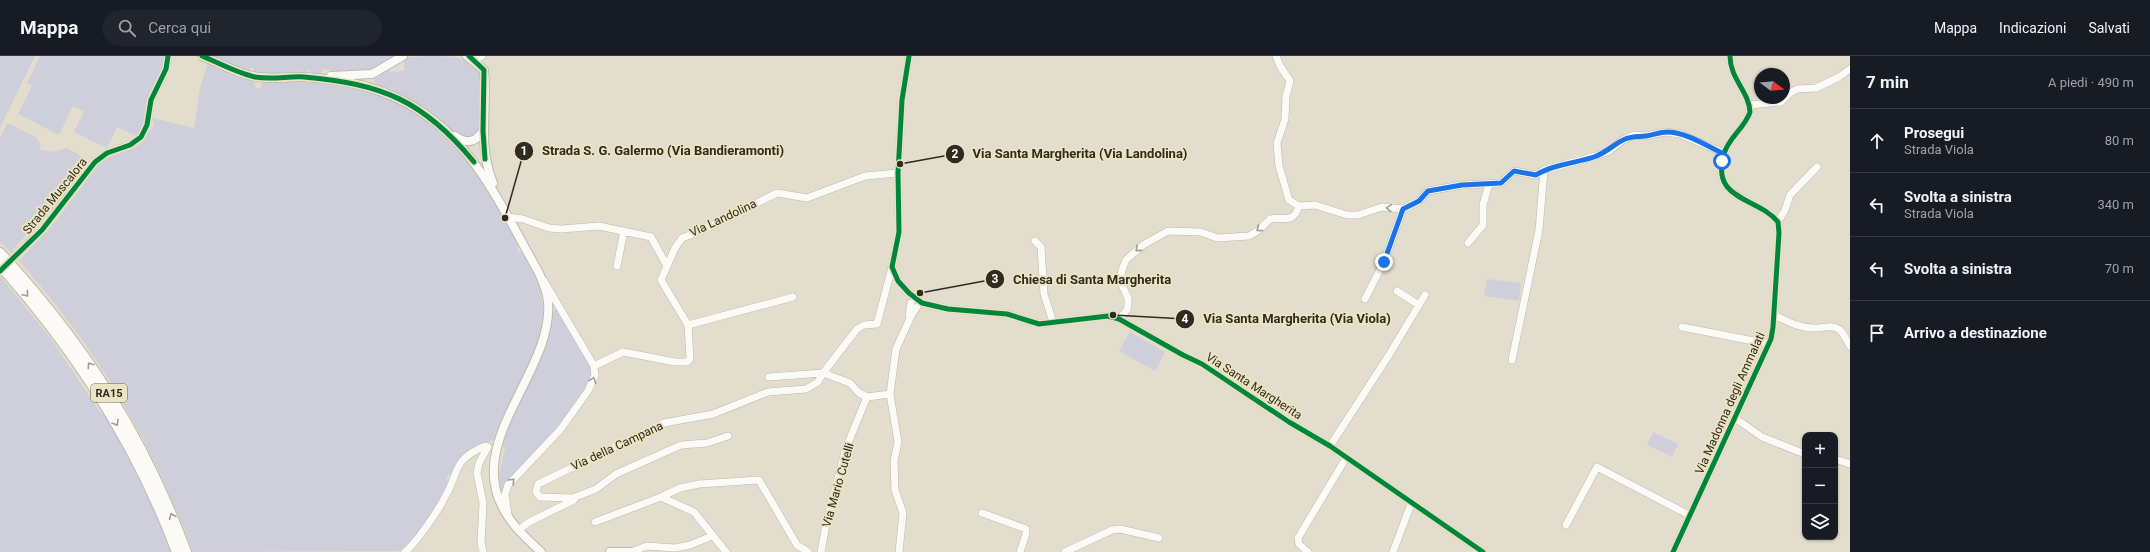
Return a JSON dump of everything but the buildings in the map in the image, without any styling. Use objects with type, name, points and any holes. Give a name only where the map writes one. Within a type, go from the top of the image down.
[{"type":"highway","name":"RA15","points":[[0,253],[33,289],[100,378],[126,420],[152,470],[186,552]]},
{"type":"highway","name":"RA15","points":[[0,265],[51,326],[92,383],[144,474],[177,552]]},
{"type":"main road","points":[[202,56],[253,76],[302,77],[372,74],[403,56]]},
{"type":"main road","points":[[470,58],[484,70],[483,131],[485,159],[507,216]]},
{"type":"main road","points":[[372,74],[370,83],[380,91]]},
{"type":"main road","points":[[302,77],[346,82],[380,91],[415,107],[434,119],[448,131],[467,142],[475,140],[483,131]]},
{"type":"main road","points":[[448,131],[484,176],[539,273],[546,289],[548,301],[546,328],[540,347],[501,437],[495,457],[494,471],[498,498],[508,517],[541,552]]},
{"type":"main road","points":[[610,552],[631,552]]},
{"type":"street","name":"Strada Muscalora","points":[[0,271],[42,230],[95,162],[107,153],[130,145],[141,137],[147,125],[151,100],[166,69],[168,56]]},
{"type":"street","points":[[470,58],[482,56]]},
{"type":"street","points":[[824,373],[857,329],[864,325],[876,324],[887,280],[892,267],[899,232],[898,173],[902,100],[909,56]]},
{"type":"street","points":[[1276,56],[1280,66],[1290,81],[1286,96],[1285,119],[1277,143],[1279,166],[1289,200],[1299,206],[1315,205],[1347,215],[1358,215],[1382,208],[1403,209],[1419,201],[1428,191],[1462,185],[1501,183],[1514,171],[1536,175],[1544,170],[1572,164],[1609,151],[1623,140],[1634,136],[1645,136],[1665,132],[1680,134],[1724,154]]},
{"type":"street","points":[[1730,56],[1732,71],[1750,105],[1749,116],[1724,154],[1722,175],[1732,193],[1743,201],[1764,209],[1778,222],[1785,210],[1790,195],[1817,167]]},
{"type":"street","points":[[1750,105],[1781,102],[1794,91],[1803,88],[1816,88],[1839,77],[1850,69]]},
{"type":"street","points":[[1512,360],[1539,230],[1544,170]]},
{"type":"street","name":"Via Landolina","points":[[594,366],[623,352],[675,362],[687,362],[691,355],[688,326],[661,280],[682,238],[703,230],[777,193],[807,198],[865,176],[898,173]]},
{"type":"street","points":[[1468,243],[1483,224],[1483,206],[1489,184]]},
{"type":"street","points":[[1119,320],[1127,310],[1128,305],[1128,298],[1120,281],[1126,260],[1158,235],[1168,231],[1201,232],[1217,238],[1249,236],[1259,230],[1270,219],[1288,219],[1294,216],[1299,206]]},
{"type":"street","points":[[1365,300],[1384,262],[1403,209]]},
{"type":"street","points":[[507,216],[523,219],[549,228],[561,229],[599,226],[651,238],[667,266]]},
{"type":"street","name":"Via Madonna degli Ammalati","points":[[1673,552],[1769,344],[1772,334],[1774,315],[1779,233],[1778,222]]},
{"type":"street","points":[[618,266],[624,231]]},
{"type":"street","points":[[1035,241],[1042,247],[1044,294],[1053,322]]},
{"type":"street","points":[[892,267],[896,278],[915,302],[896,349],[890,394],[898,442],[894,461],[895,490],[903,513],[899,552]]},
{"type":"street","points":[[508,517],[505,494],[508,485],[532,462],[569,417],[594,380],[596,371],[560,305],[539,273]]},
{"type":"street","points":[[887,280],[896,278]]},
{"type":"street","points":[[1397,291],[1419,305]]},
{"type":"street","points":[[1330,446],[1425,295]]},
{"type":"street","points":[[688,326],[793,297]]},
{"type":"street","name":"Via Santa Margherita","points":[[915,302],[956,310],[1007,314],[1031,323],[1108,316],[1119,320],[1176,352],[1202,364],[1289,422],[1330,446],[1411,504],[1483,552]]},
{"type":"street","points":[[1774,315],[1795,324],[1815,328],[1827,326],[1835,327],[1842,333],[1850,346]]},
{"type":"street","points":[[1682,327],[1769,344]]},
{"type":"street","points":[[769,377],[824,373],[850,383],[859,393],[867,396],[890,394]]},
{"type":"street","name":"Via della Campana","points":[[573,498],[544,498],[538,494],[537,486],[542,481],[664,423],[713,414],[768,392],[806,388],[818,382],[824,373]]},
{"type":"street","name":"Via Mario Cutelli","points":[[821,552],[826,524],[846,448],[867,396]]},
{"type":"street","points":[[1735,418],[1762,437],[1802,453]]},
{"type":"street","points":[[519,530],[529,522],[573,502],[573,498],[596,489],[616,474],[681,446],[707,443],[728,436]]},
{"type":"street","points":[[405,552],[446,497],[460,463],[467,455],[485,446],[488,447],[479,464],[478,473],[478,484],[482,503],[481,543],[483,552]]},
{"type":"street","points":[[1308,552],[1299,544],[1298,538],[1346,458]]},
{"type":"street","points":[[1838,460],[1850,464]]},
{"type":"street","points":[[1566,525],[1597,467],[1689,515]]},
{"type":"street","points":[[594,522],[662,497],[680,488],[699,484],[759,480],[797,545],[808,552]]},
{"type":"street","points":[[662,497],[694,512],[704,522],[712,536],[726,552]]},
{"type":"street","points":[[1393,552],[1411,504]]},
{"type":"street","points":[[982,513],[1026,529],[1026,534],[1020,552]]},
{"type":"street","points":[[1065,552],[1112,530],[1120,529],[1159,538]]},
{"type":"street","points":[[631,552],[647,546],[675,548],[690,545],[712,536]]},
{"type":"shaded area","points":[[0,56],[35,56],[0,128]]},
{"type":"shaded area","points":[[40,56],[164,56],[162,68],[147,100],[143,123],[136,136],[117,127],[107,148],[74,132],[84,111],[73,106],[59,135],[18,114],[32,86],[27,83]]},
{"type":"shaded area","points":[[209,56],[396,56],[386,62],[384,61],[382,65],[372,72],[352,73],[351,70],[343,70],[339,74],[333,74],[331,70],[323,69],[321,74],[311,74],[311,71],[308,70],[306,74],[301,74],[298,70],[296,74],[260,74],[254,73],[254,68],[251,67],[249,72]]},
{"type":"shaded area","points":[[442,56],[465,60],[478,68],[482,74],[480,129],[476,137],[460,138],[441,121],[421,107],[400,95],[377,85],[373,81],[373,76],[380,77],[379,73],[389,67],[390,72],[404,71],[404,58]]},
{"type":"shaded area","points":[[208,62],[253,80],[256,88],[260,89],[263,83],[269,82],[304,82],[351,87],[383,97],[423,116],[452,141],[477,171],[476,174],[481,178],[518,243],[517,251],[524,253],[530,265],[539,287],[543,309],[543,321],[536,346],[543,348],[546,346],[552,315],[557,306],[591,366],[593,375],[586,389],[558,428],[502,495],[499,476],[505,448],[494,439],[485,444],[453,473],[448,475],[446,479],[449,482],[446,491],[436,509],[424,527],[404,551],[193,552],[165,484],[114,388],[73,328],[51,299],[20,262],[0,242],[0,138],[8,123],[36,137],[41,145],[39,149],[51,152],[67,148],[91,162],[87,167],[79,171],[80,176],[58,204],[55,203],[53,205],[55,208],[52,211],[47,211],[12,251],[20,260],[53,225],[102,160],[137,147],[144,140],[149,130],[152,129],[154,125],[152,118],[194,128],[200,88]]},
{"type":"shaded area","points":[[0,276],[49,336],[100,412],[105,414],[140,482],[171,552],[0,552]]},
{"type":"shaded area","points":[[1487,279],[1521,283],[1519,301],[1484,296]]},
{"type":"shaded area","points":[[1130,332],[1165,352],[1155,371],[1119,351]]},
{"type":"shaded area","points":[[1653,432],[1678,444],[1672,457],[1647,445]]},
{"type":"cycle path","points":[[0,271],[42,230],[95,162],[107,153],[130,145],[141,137],[147,125],[151,100],[166,69],[168,56]]},
{"type":"cycle path","points":[[202,56],[255,77],[304,77],[332,80],[379,91],[399,99],[418,110],[437,124],[474,162]]},
{"type":"cycle path","points":[[469,56],[484,70],[483,131],[485,159]]},
{"type":"cycle path","points":[[909,56],[902,100],[898,173],[899,232],[892,267],[898,281],[909,293],[922,303],[948,309],[1007,314],[1039,324],[1108,316],[1119,319],[1202,364],[1289,422],[1330,446],[1483,552]]},
{"type":"cycle path","points":[[1673,552],[1771,339],[1773,327],[1779,233],[1778,222],[1759,207],[1730,190],[1724,181],[1721,169],[1726,148],[1748,118],[1750,112],[1749,105],[1733,72],[1730,56]]},
{"type":"place","name":"Via Santa Margherita (Via Landolina)","points":[[900,164]]},
{"type":"place","name":"Strada S. G. Galermo (Via Bandieramonti)","points":[[505,218]]},
{"type":"place","name":"Chiesa di Santa Margherita","points":[[920,293]]},
{"type":"place","name":"Via Santa Margherita (Via Viola)","points":[[1113,315]]},
{"type":"route","points":[[1384,262],[1403,209],[1408,208],[1419,201],[1428,191],[1462,185],[1501,183],[1514,171],[1536,175],[1544,170],[1572,164],[1609,151],[1623,140],[1634,136],[1645,136],[1665,132],[1680,134],[1724,154],[1722,161]]}]
